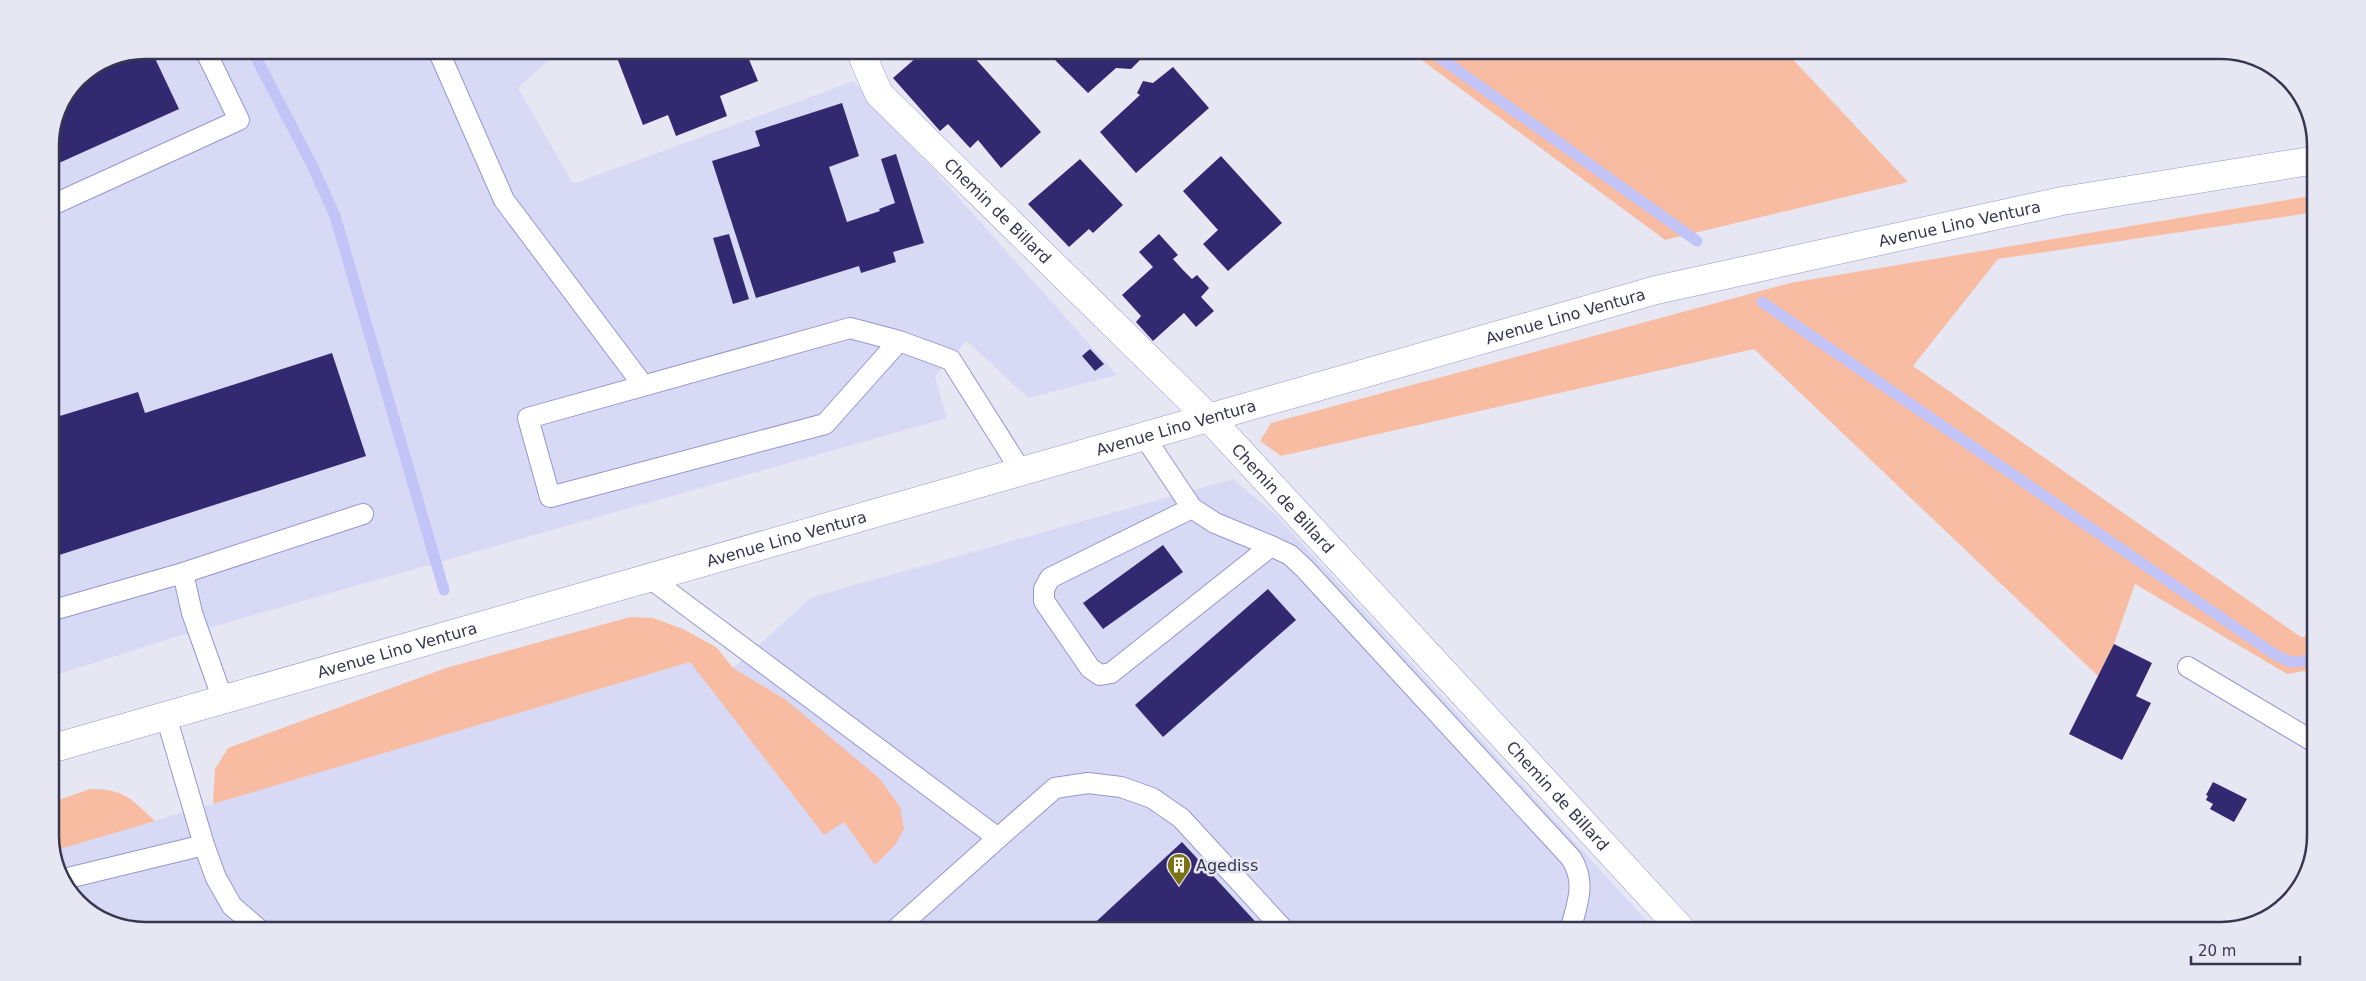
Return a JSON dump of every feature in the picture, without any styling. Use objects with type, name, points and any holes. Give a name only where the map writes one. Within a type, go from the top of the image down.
[{"type":"main road","name":"Chemin de Billard","points":[[864,59],[878,94],[1209,418],[1675,922]]},
{"type":"main road","name":"Avenue Lino Ventura","points":[[59,746],[223,700],[647,576],[1656,290],[2062,201],[2307,161]]},
{"type":"lane","points":[[59,202],[239,120],[210,59]]},
{"type":"lane","points":[[442,59],[504,200],[643,386]]},
{"type":"lane","points":[[900,342],[825,424],[550,497],[528,418],[850,328],[900,342],[951,360],[1021,471]]},
{"type":"lane","points":[[1144,436],[1192,508],[1215,522],[1290,555],[1304,568],[1571,858],[1579,871],[1580,890],[1572,922]]},
{"type":"lane","points":[[1192,508],[1050,578],[1044,589],[1044,601],[1090,668],[1100,675],[1111,673],[1271,546]]},
{"type":"lane","points":[[59,608],[183,573],[363,514]]},
{"type":"lane","points":[[183,573],[192,613],[223,700]]},
{"type":"lane","points":[[647,576],[998,838]]},
{"type":"lane","points":[[2188,668],[2307,738]]},
{"type":"lane","points":[[166,716],[204,845],[216,878],[232,906],[251,922]]},
{"type":"lane","points":[[910,922],[998,838],[1055,788],[1088,783],[1121,788],[1152,798],[1181,818],[1277,922]]},
{"type":"lane","points":[[69,878],[204,845]]},
{"type":"shaded area","points":[[550,59],[518,88],[573,184],[854,81],[1117,375],[1028,398],[967,341],[935,376],[947,418],[172,638],[59,674],[60,128],[65,112],[73,97],[84,84],[97,73],[112,65],[128,60]]},
{"type":"shaded area","points":[[1420,59],[1792,59],[1908,182],[1665,240]]},
{"type":"shaded area","points":[[2307,197],[2307,213],[1998,259],[1913,366],[2301,637],[2307,636],[2307,671],[2287,674],[2135,584],[2114,644],[2098,676],[1754,349],[1281,456],[1260,441],[1271,423],[1790,283]]},
{"type":"shaded area","points":[[1233,479],[1277,516],[1648,922],[145,922],[117,918],[97,908],[84,897],[70,879],[63,864],[60,849],[690,662],[716,647],[733,668],[812,597]]},
{"type":"shaded area","points":[[630,617],[653,618],[683,629],[716,647],[733,668],[786,700],[880,779],[900,807],[904,829],[896,844],[875,865],[844,822],[824,835],[690,662],[213,804],[215,769],[228,748],[446,668]]},
{"type":"shaded area","points":[[90,789],[112,791],[120,793],[133,801],[155,821],[60,849],[59,800]]},
{"type":"building","points":[[155,59],[179,109],[59,163],[60,128],[65,112],[73,97],[97,73],[112,65],[128,60]]},
{"type":"building","points":[[617,59],[749,59],[758,81],[720,96],[727,116],[676,136],[668,115],[643,125]]},
{"type":"building","points":[[915,59],[976,59],[1041,132],[1001,168],[978,140],[970,148],[948,124],[940,131],[893,78]]},
{"type":"building","points":[[1054,59],[1141,59],[1131,69],[1116,68],[1088,93]]},
{"type":"building","points":[[1173,67],[1209,108],[1136,173],[1100,132],[1140,95],[1137,93],[1143,81],[1153,83]]},
{"type":"building","points":[[842,103],[859,156],[829,167],[847,222],[880,211],[879,209],[895,203],[881,159],[896,154],[924,243],[893,252],[896,262],[861,273],[859,266],[756,298],[712,161],[760,146],[755,131]]},
{"type":"building","points":[[1221,156],[1282,223],[1228,271],[1203,244],[1218,230],[1183,191]]},
{"type":"building","points":[[1080,159],[1123,205],[1093,233],[1089,229],[1069,247],[1028,204]]},
{"type":"building","points":[[729,234],[749,299],[733,304],[713,238]]},
{"type":"building","points":[[1159,234],[1178,255],[1173,259],[1183,270],[1192,279],[1197,275],[1209,288],[1201,297],[1214,311],[1196,327],[1184,313],[1153,341],[1136,322],[1141,316],[1122,295],[1153,267],[1139,252]]},
{"type":"building","points":[[1090,349],[1104,364],[1095,371],[1082,356]]},
{"type":"building","points":[[332,353],[366,456],[59,555],[59,416],[138,392],[145,413]]},
{"type":"building","points":[[1163,545],[1183,572],[1103,629],[1083,603]]},
{"type":"building","points":[[1268,589],[1296,620],[1163,737],[1135,705]]},
{"type":"building","points":[[2114,644],[2152,663],[2136,696],[2151,703],[2122,760],[2069,734]]},
{"type":"building","points":[[2213,782],[2247,799],[2234,822],[2210,809],[2213,804],[2206,800],[2208,796],[2206,795]]},
{"type":"building","name":"Agediss","points":[[1182,842],[1256,922],[1096,922]]},
{"type":"waterway","points":[[257,59],[312,165],[335,216],[444,590]]},
{"type":"waterway","points":[[1442,59],[1697,241]]},
{"type":"waterway","points":[[1762,302],[2274,654],[2291,662],[2307,661]]},
{"type":"place","name":"Agediss","points":[[1179,886]]}]
